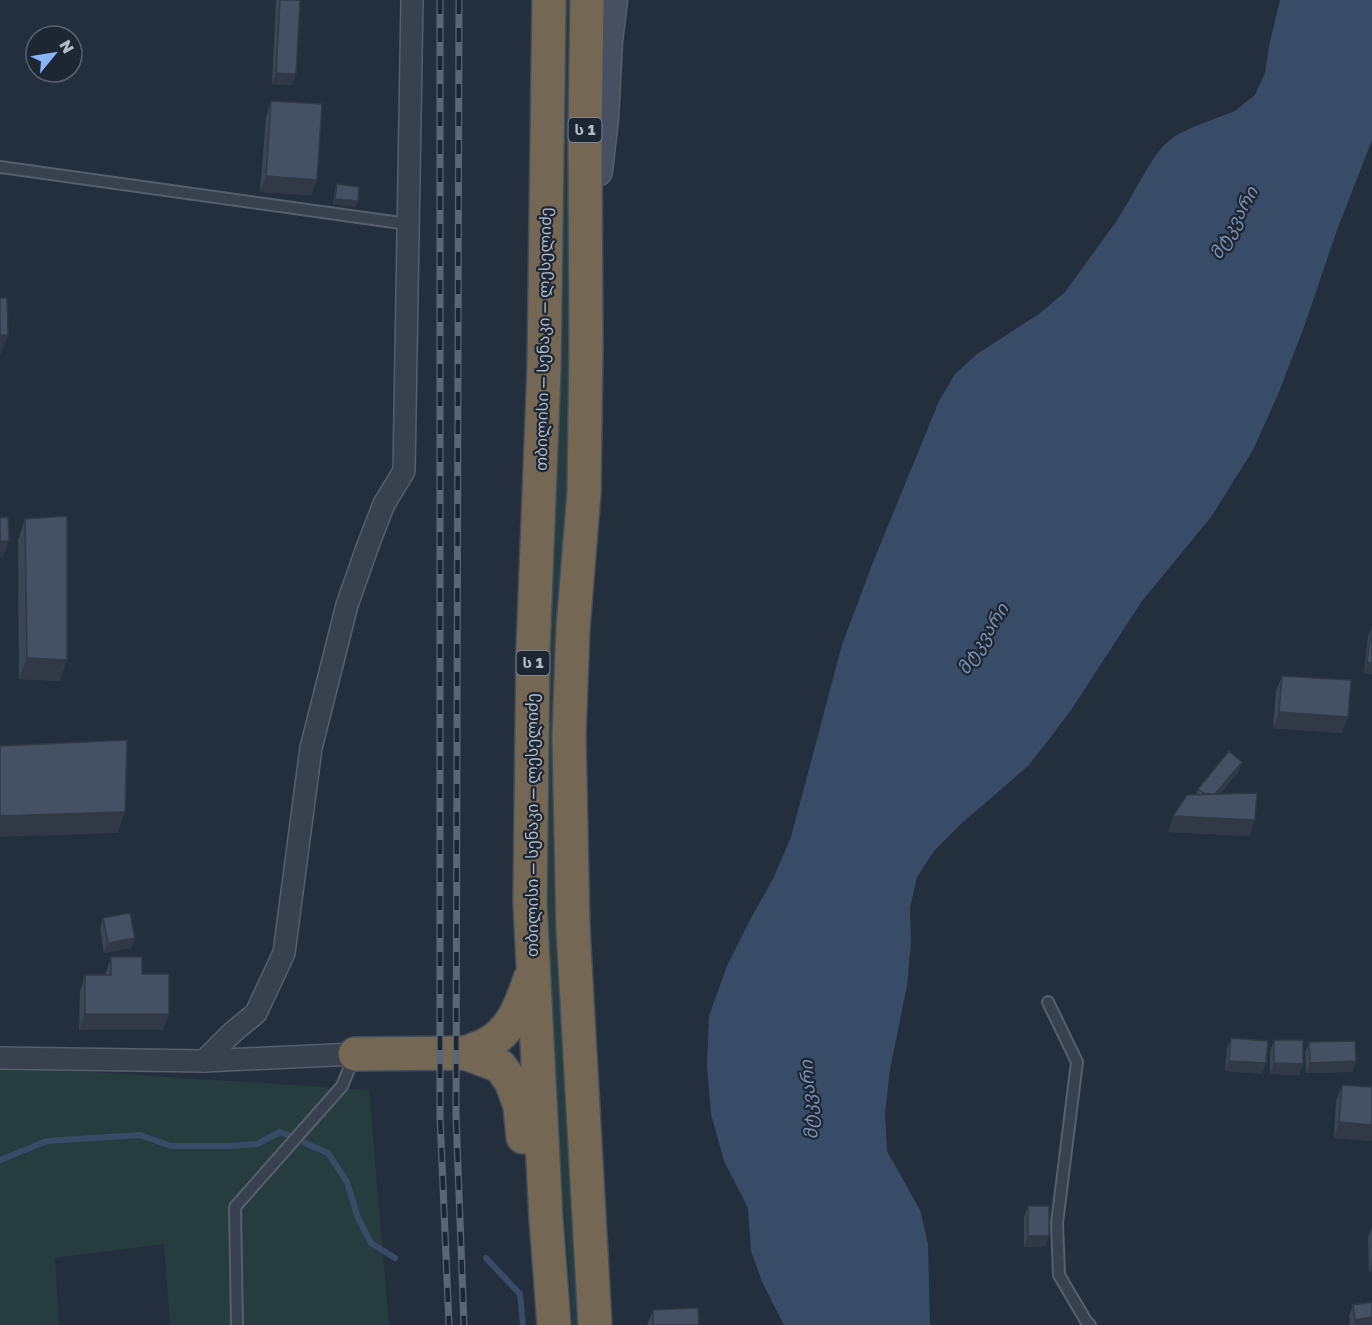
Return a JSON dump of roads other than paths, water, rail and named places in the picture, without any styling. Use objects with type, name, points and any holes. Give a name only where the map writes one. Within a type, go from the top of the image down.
[{"type":"highway","name":"თბილისი — სენაკი — ლესელიძე","points":[[549,0],[544,369],[533,650],[530,903],[546,1219],[554,1325]]},
{"type":"highway","name":"ს 1","points":[[586,0],[584,492],[573,628],[569,736],[573,928],[596,1325]]},
{"type":"highway","points":[[355,1054],[465,1053],[488,1044],[508,1028],[523,1000],[533,972]]},
{"type":"highway","points":[[465,1053],[500,1066],[511,1081],[520,1106],[526,1181],[546,1219]]},
{"type":"main road","points":[[586,261],[603,118],[607,41],[612,0]]},
{"type":"street","points":[[204,1060],[256,1013],[284,953],[313,737],[347,606],[384,504],[404,471],[412,0]]},
{"type":"street","points":[[0,1058],[204,1060],[355,1054]]},
{"type":"lane","points":[[0,167],[408,224]]},
{"type":"lane","points":[[1048,1002],[1077,1062],[1057,1222],[1059,1275],[1090,1325]]},
{"type":"lane","points":[[237,1325],[235,1207],[342,1086],[355,1054]]},
{"type":"water","name":"მტკვარი","points":[[1280,0],[1372,0],[1372,140],[1337,230],[1305,324],[1279,392],[1253,450],[1211,517],[1142,601],[1071,710],[1028,766],[962,823],[934,851],[917,877],[910,908],[911,942],[907,986],[890,1069],[885,1114],[887,1151],[920,1210],[928,1244],[930,1325],[784,1325],[763,1284],[751,1251],[748,1208],[724,1161],[711,1114],[707,1065],[709,1016],[727,966],[774,877],[791,837],[842,645],[939,401],[955,374],[977,354],[1039,314],[1065,292],[1118,219],[1162,147],[1175,136],[1193,127],[1235,111],[1255,95],[1265,73]]},
{"type":"waterway","points":[[0,1160],[47,1141],[140,1135],[171,1146],[231,1146],[257,1144],[280,1132],[288,1135]]},
{"type":"waterway","points":[[305,1143],[328,1153],[347,1182],[358,1218],[371,1243],[395,1258]]},
{"type":"waterway","points":[[486,1258],[520,1294],[523,1325]]},
{"type":"railway","points":[[440,0],[440,1117],[449,1325]]},
{"type":"railway","points":[[459,0],[456,1115],[464,1325]]}]
